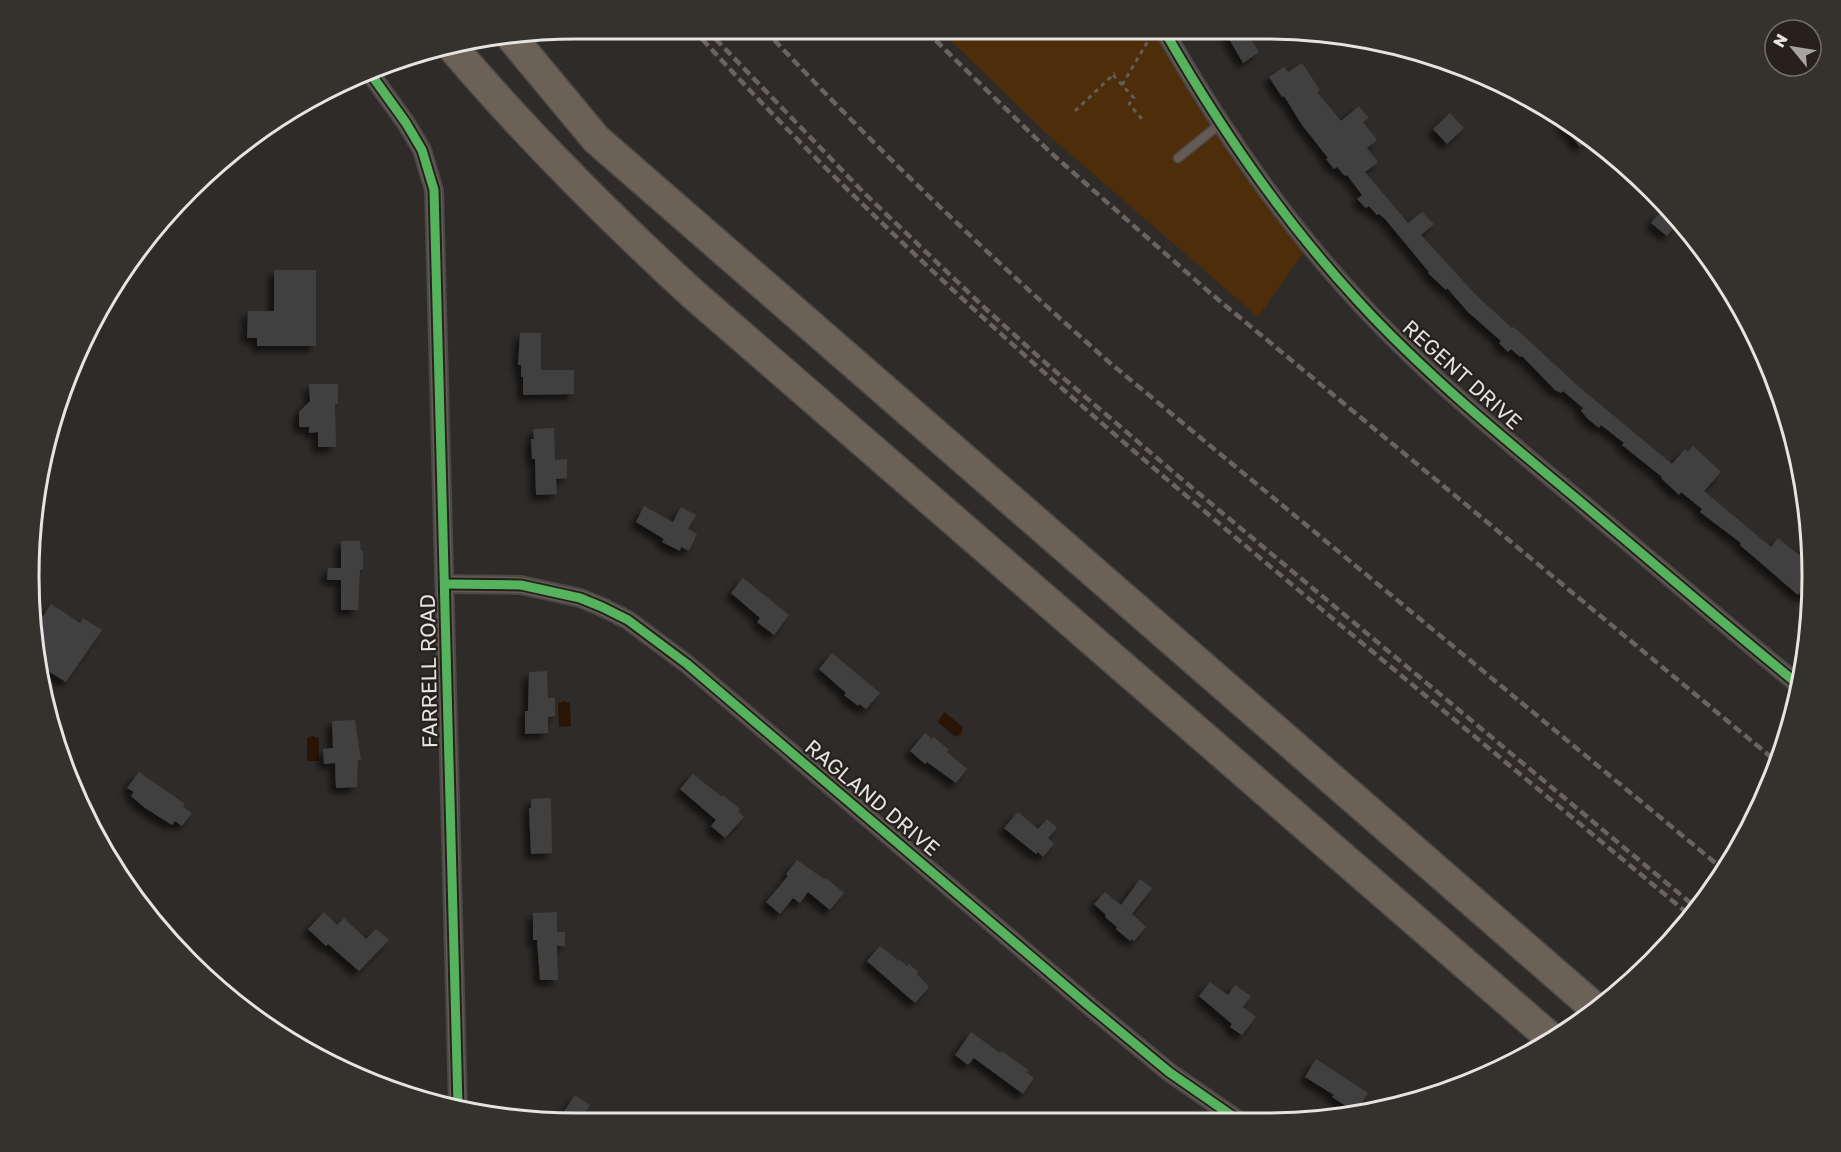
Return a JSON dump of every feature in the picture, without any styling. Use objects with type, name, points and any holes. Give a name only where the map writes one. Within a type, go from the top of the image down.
[{"type":"highway","points":[[516,43],[596,139],[1590,1004]]},
{"type":"highway","points":[[457,52],[573,181],[670,273],[1545,1034]]},
{"type":"street","name":"REGENT DRIVE","points":[[1169,39],[1221,124],[1300,234],[1358,302],[1408,351],[1522,453],[1792,679]]},
{"type":"street","name":"FARRELL ROAD","points":[[374,78],[422,150],[434,190],[437,235],[436,301],[446,584],[458,1100]]},
{"type":"street","name":"RAGLAND DRIVE","points":[[446,584],[505,584],[560,592],[602,607],[642,628],[1088,1005],[1169,1072],[1228,1113]]},
{"type":"lane","points":[[1178,158],[1221,124]]},
{"type":"path","points":[[1122,85],[1148,41],[1147,39]]},
{"type":"path","points":[[1075,111],[1114,74],[1134,98],[1129,104],[1142,119]]},
{"type":"shaded area","points":[[949,39],[1159,39],[1206,118],[1243,172],[1304,252],[1258,317],[1047,134]]},
{"type":"shaded area","points":[[564,701],[570,703],[571,726],[559,727],[558,703]]},
{"type":"shaded area","points":[[944,712],[963,727],[960,736],[955,737],[938,722]]},
{"type":"shaded area","points":[[312,736],[319,738],[319,761],[307,761],[307,738]]},
{"type":"building","points":[[1229,39],[1251,39],[1259,52],[1243,63]]},
{"type":"building","points":[[1302,63],[1320,90],[1317,92],[1341,121],[1359,106],[1369,118],[1363,122],[1377,140],[1367,148],[1378,162],[1365,172],[1408,223],[1422,212],[1434,224],[1421,235],[1476,295],[1578,386],[1672,464],[1685,449],[1688,452],[1693,446],[1721,472],[1704,491],[1771,547],[1778,538],[1799,555],[1801,552],[1801,595],[1799,593],[1798,595],[1740,545],[1741,543],[1700,512],[1702,509],[1681,492],[1679,495],[1662,477],[1622,445],[1624,443],[1601,425],[1599,428],[1588,419],[1581,411],[1583,408],[1563,391],[1561,393],[1555,390],[1522,356],[1520,357],[1511,349],[1508,352],[1499,343],[1501,341],[1468,312],[1447,288],[1446,290],[1428,273],[1385,219],[1377,215],[1369,206],[1366,208],[1357,199],[1362,195],[1347,175],[1345,176],[1337,167],[1334,169],[1326,159],[1328,158],[1269,77],[1284,67],[1288,72]]},
{"type":"building","points":[[1450,113],[1464,128],[1447,144],[1433,129]]},
{"type":"building","points":[[1570,135],[1583,144],[1580,147]]},
{"type":"building","points":[[1660,213],[1674,228],[1667,236],[1651,223]]},
{"type":"building","points":[[274,270],[316,270],[316,346],[257,346],[257,338],[247,338],[248,311],[274,311]]},
{"type":"building","points":[[520,333],[541,333],[541,370],[574,370],[574,394],[523,395],[521,365],[518,365]]},
{"type":"building","points":[[309,384],[338,384],[338,404],[335,404],[336,447],[318,447],[318,432],[309,433],[309,427],[299,427],[299,412],[310,401]]},
{"type":"building","points":[[554,428],[555,460],[567,459],[567,478],[556,479],[557,494],[536,495],[535,459],[532,459],[531,439],[534,439],[533,429]]},
{"type":"building","points":[[644,506],[673,522],[681,507],[696,515],[688,529],[697,534],[689,551],[681,547],[680,551],[662,542],[664,539],[636,522]]},
{"type":"building","points":[[341,541],[360,541],[361,551],[363,551],[358,610],[341,610],[341,580],[327,580],[328,568],[341,568]]},
{"type":"building","points":[[743,578],[789,615],[774,635],[757,622],[760,618],[731,593]]},
{"type":"building","points":[[51,604],[80,623],[83,618],[102,630],[66,682],[48,671],[41,619]]},
{"type":"building","points":[[832,653],[880,693],[866,709],[844,695],[846,693],[819,669]]},
{"type":"building","points":[[547,671],[548,698],[555,698],[555,716],[548,717],[548,733],[525,734],[529,672]]},
{"type":"building","points":[[355,720],[361,760],[358,760],[357,787],[336,788],[335,763],[324,764],[323,749],[333,748],[332,721]]},
{"type":"building","points":[[925,733],[932,739],[934,737],[967,769],[956,783],[927,762],[925,764],[910,751]]},
{"type":"building","points":[[139,772],[185,804],[183,807],[192,813],[182,826],[175,821],[172,825],[131,796],[134,792],[127,788]]},
{"type":"building","points":[[693,774],[740,809],[738,811],[744,817],[725,838],[711,826],[716,820],[680,789]]},
{"type":"building","points":[[551,798],[552,853],[531,854],[529,808],[531,808],[531,799]]},
{"type":"building","points":[[1018,812],[1038,829],[1047,819],[1057,828],[1048,838],[1054,844],[1043,857],[1004,828]]},
{"type":"building","points":[[797,860],[824,879],[826,878],[844,893],[830,910],[808,892],[800,903],[793,898],[780,914],[766,902],[788,876],[786,874]]},
{"type":"building","points":[[1140,879],[1152,888],[1132,914],[1146,927],[1134,941],[1131,939],[1130,941],[1094,904],[1105,892],[1121,905]]},
{"type":"building","points":[[324,912],[337,925],[344,918],[366,939],[376,929],[389,940],[359,971],[308,929]]},
{"type":"building","points":[[557,912],[557,932],[565,932],[565,946],[557,946],[558,980],[540,980],[537,940],[533,940],[533,913]]},
{"type":"building","points":[[880,946],[907,966],[909,964],[929,987],[915,1003],[867,961]]},
{"type":"building","points":[[1210,982],[1228,995],[1235,985],[1251,996],[1243,1007],[1256,1017],[1242,1035],[1230,1027],[1232,1024],[1199,996]]},
{"type":"building","points":[[971,1032],[1028,1070],[1027,1073],[1034,1078],[1023,1094],[974,1058],[968,1065],[955,1055]]},
{"type":"building","points":[[1316,1059],[1368,1093],[1361,1104],[1346,1106],[1332,1097],[1334,1095],[1305,1077]]},
{"type":"building","points":[[575,1095],[590,1105],[585,1113],[563,1113]]},
{"type":"railway","points":[[702,39],[841,183],[996,330],[1238,540],[1685,911]]},
{"type":"railway","points":[[716,39],[864,193],[1041,359],[1691,903]]},
{"type":"railway","points":[[774,39],[933,201],[1110,363],[1717,864]]},
{"type":"railway","points":[[934,39],[1051,153],[1209,292],[1771,757]]},
{"type":"cycle path","points":[[1169,39],[1230,138],[1278,206],[1330,270],[1383,328],[1492,428],[1792,679]]},
{"type":"cycle path","points":[[374,78],[422,150],[434,190],[458,1100]]},
{"type":"cycle path","points":[[446,584],[521,585],[580,598],[628,620],[687,664],[1169,1072],[1228,1113]]}]
